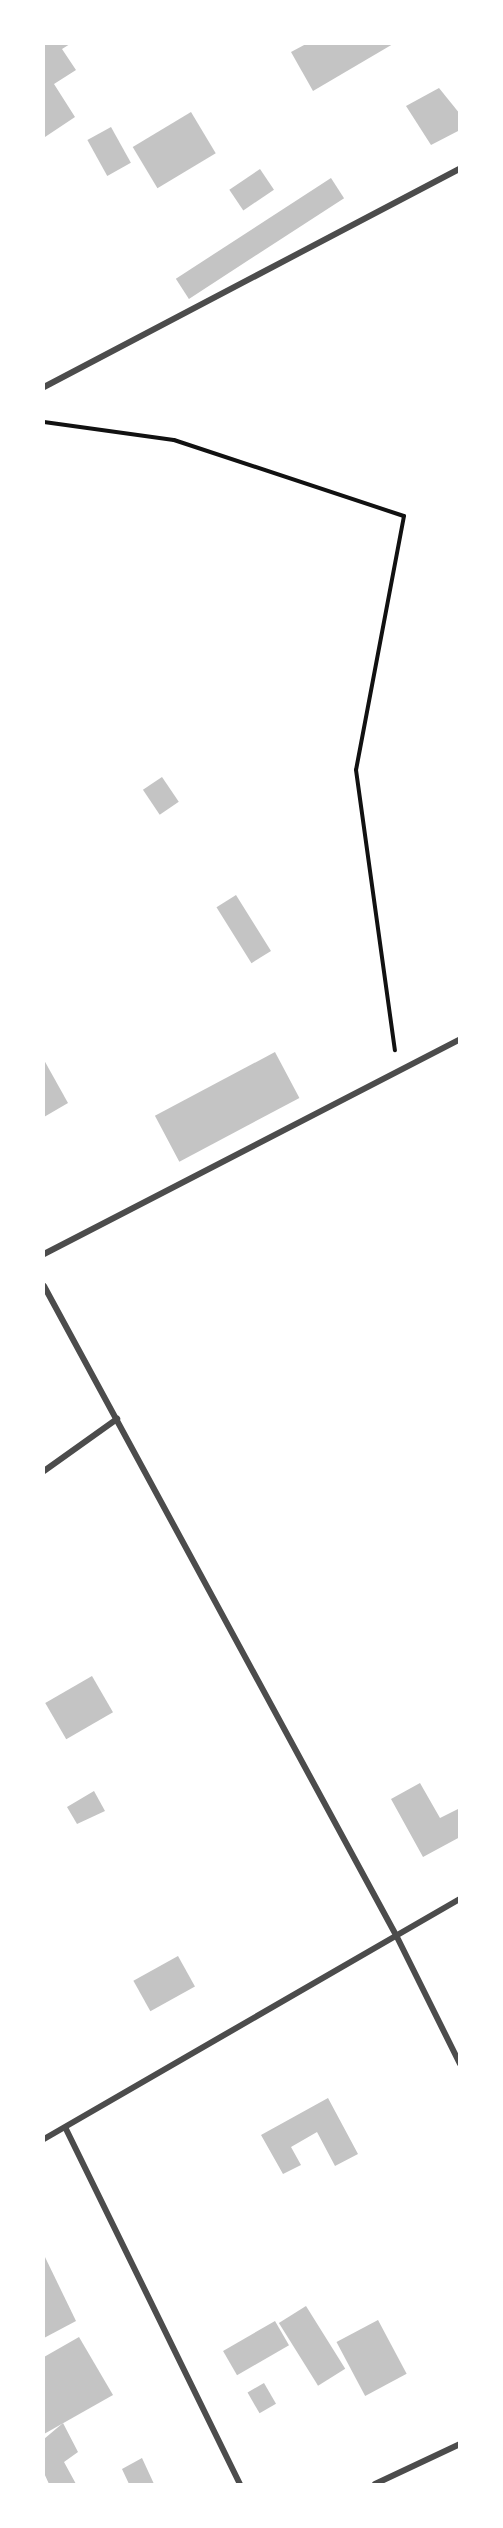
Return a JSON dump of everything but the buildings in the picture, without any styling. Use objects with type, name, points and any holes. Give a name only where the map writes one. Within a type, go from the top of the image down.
[{"type":"street","points":[[44,387],[459,169]]},
{"type":"street","points":[[44,1254],[459,1039]]},
{"type":"street","points":[[44,1286],[396,1935],[459,2064]]},
{"type":"street","points":[[44,1471],[117,1419]]},
{"type":"street","points":[[44,2139],[66,2129],[459,1899]]},
{"type":"street","points":[[66,2129],[240,2484]]},
{"type":"street","points":[[375,2484],[459,2444]]},
{"type":"path","points":[[44,422],[174,440],[404,516],[356,770],[397,1062]]}]
